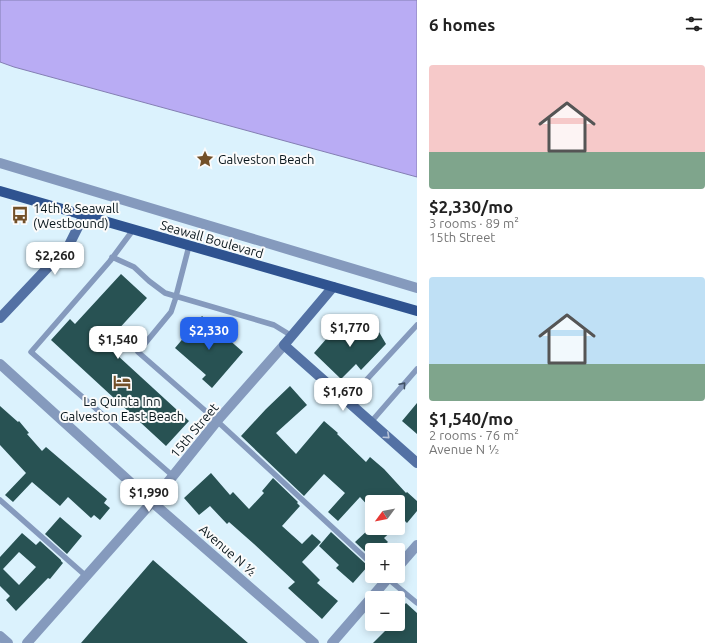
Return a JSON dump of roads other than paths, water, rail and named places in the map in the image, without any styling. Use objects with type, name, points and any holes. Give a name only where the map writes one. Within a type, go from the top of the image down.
[{"type":"main road","name":"Seawall Boulevard","points":[[0,191],[417,311]]},
{"type":"street","points":[[0,163],[417,288]]},
{"type":"street","points":[[0,318],[68,245],[84,216]]},
{"type":"street","name":"15th Street","points":[[27,643],[152,502],[218,421],[333,287]]},
{"type":"street","points":[[284,345],[417,463]]},
{"type":"street","name":"Avenue N ½","points":[[0,364],[152,502],[314,643]]},
{"type":"street","points":[[405,559],[417,545]]},
{"type":"street","points":[[332,643],[383,583]]},
{"type":"street","points":[[0,636],[8,643]]},
{"type":"lane","points":[[133,230],[112,258],[31,352],[173,476]]},
{"type":"lane","points":[[189,246],[171,312],[138,352],[218,421],[365,558]]},
{"type":"lane","points":[[112,258],[134,267],[164,293],[274,325],[292,336]]},
{"type":"lane","points":[[347,401],[417,325]]},
{"type":"lane","points":[[371,422],[417,369]]},
{"type":"lane","points":[[0,500],[86,576]]},
{"type":"lane","points":[[395,583],[417,603]]},
{"type":"place","name":"Galveston Beach","points":[[205,159]]},
{"type":"place","name":"14th & Seawall (Westbound)","points":[[20,215]]},
{"type":"place","name":"La Quinta Inn Galveston East Beach","points":[[122,382]]}]
